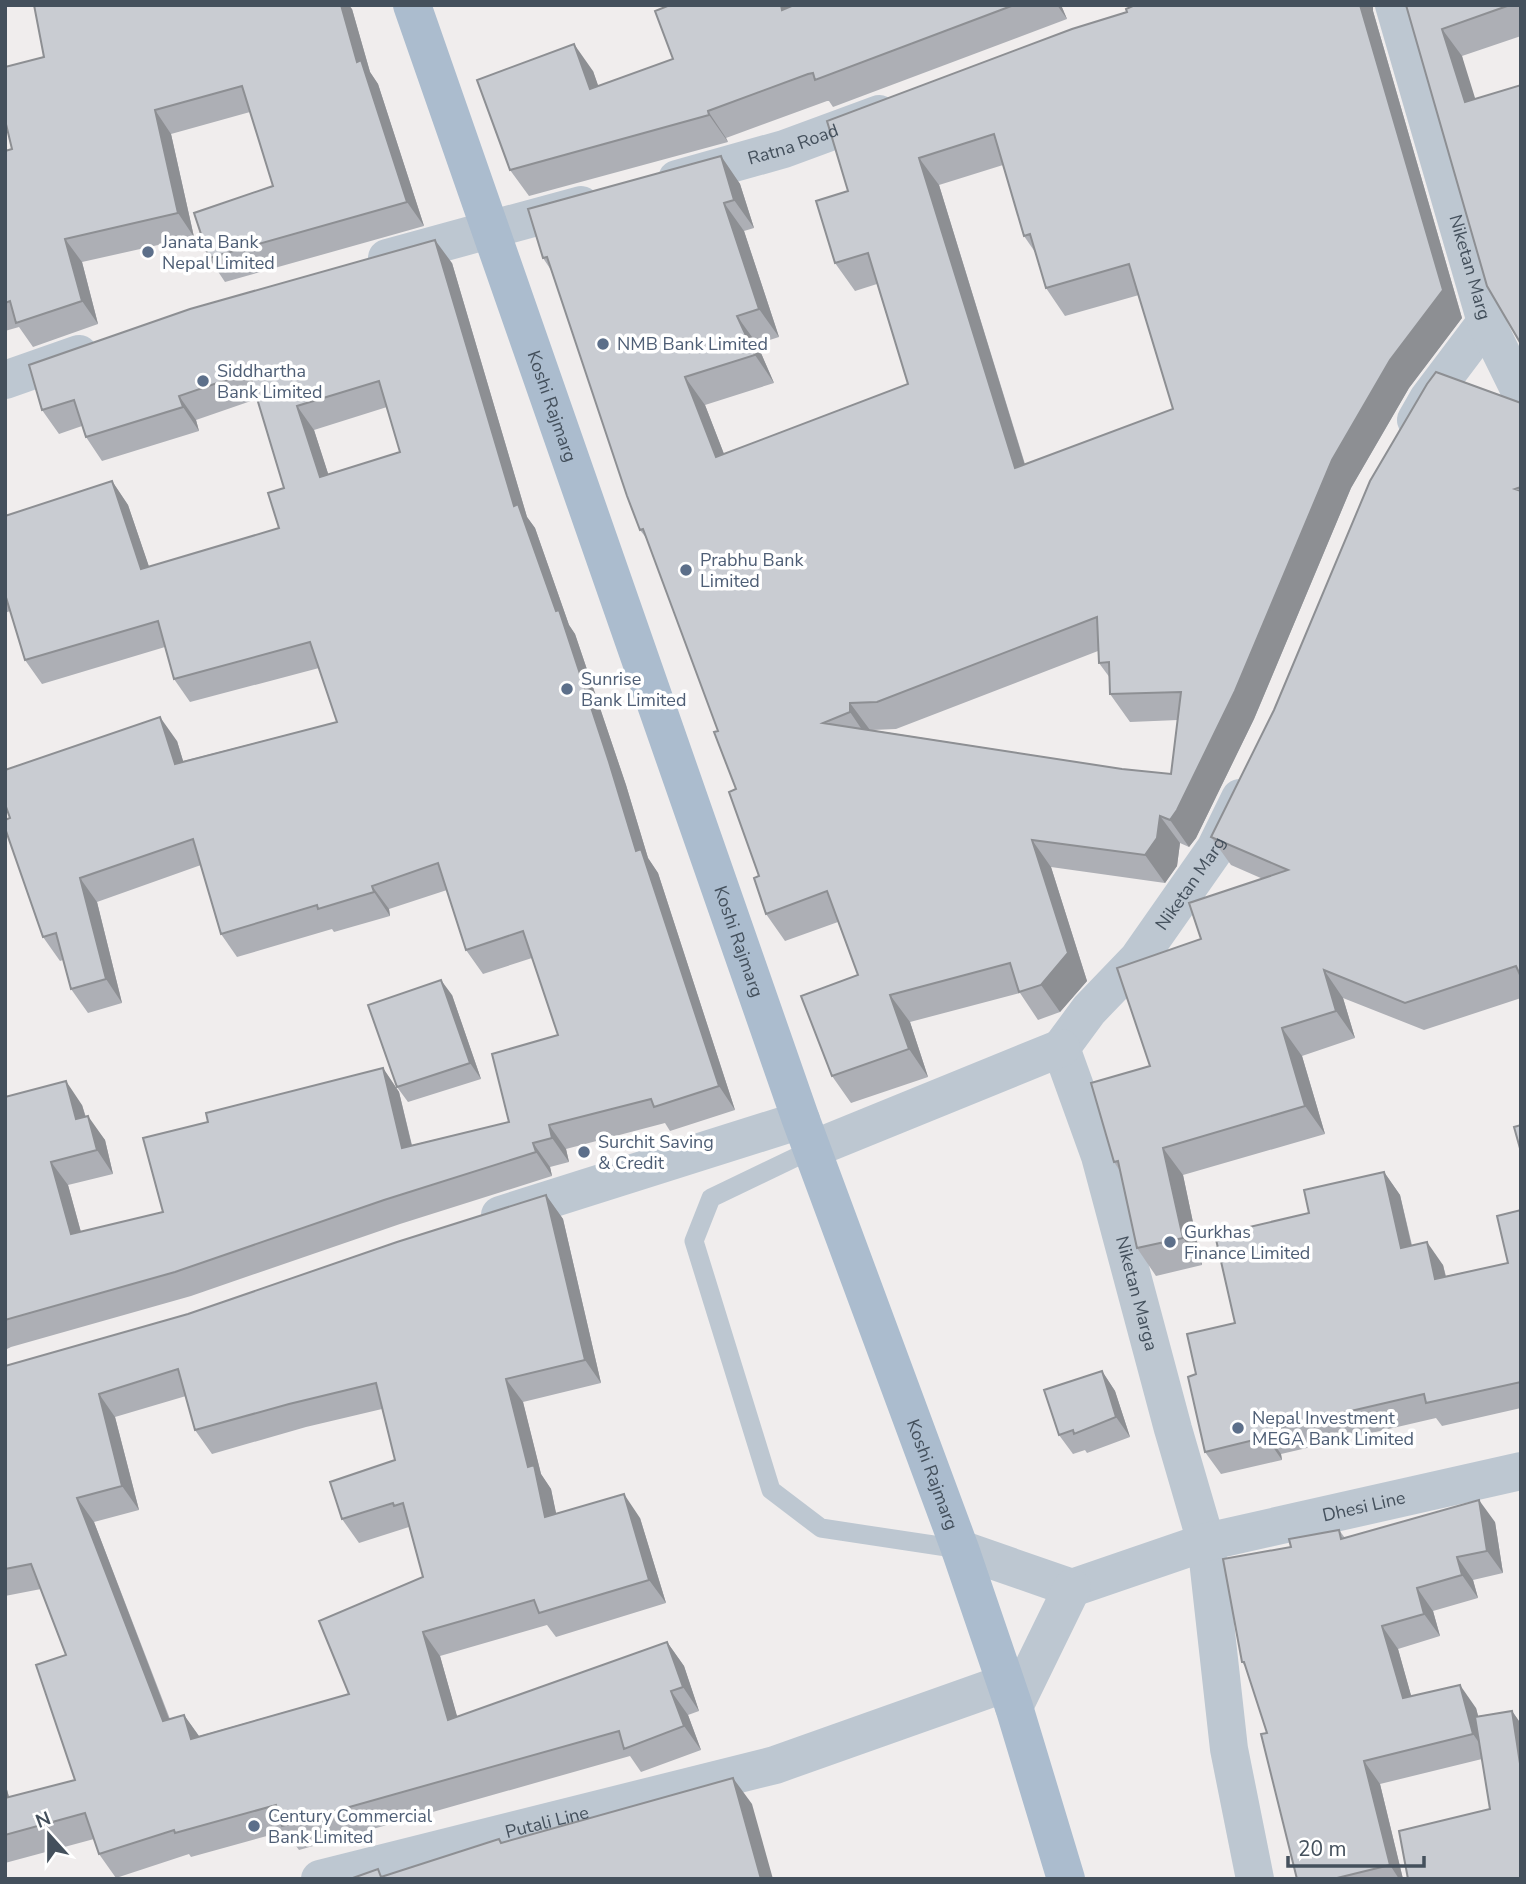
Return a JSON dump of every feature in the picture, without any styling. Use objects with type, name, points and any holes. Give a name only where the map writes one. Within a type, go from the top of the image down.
[{"type":"main road","name":"Koshi Rajmarg","points":[[412,5],[807,1135],[960,1549],[1010,1695],[1066,1879]]},
{"type":"street","name":"Niketan Marg","points":[[1394,5],[1486,322],[1428,399],[1396,455]]},
{"type":"street","name":"Ratna Road","points":[[650,186],[784,149],[912,101]]},
{"type":"street","points":[[358,267],[610,197]]},
{"type":"street","points":[[1486,322],[1521,393]]},
{"type":"street","points":[[5,380],[109,343]]},
{"type":"street","name":"Niketan Marg","points":[[1061,1048],[1088,1010],[1138,959],[1215,849],[1256,764]]},
{"type":"street","points":[[472,1224],[807,1135],[1061,1048]]},
{"type":"street","name":"Niketan Marga","points":[[1061,1048],[1100,1156],[1206,1542],[1229,1749],[1255,1879]]},
{"type":"street","name":"Dhesi Line","points":[[1072,1588],[1206,1542],[1521,1471]]},
{"type":"street","points":[[960,1549],[1072,1588],[1010,1695]]},
{"type":"street","name":"Putali Line","points":[[320,1879],[775,1765],[1010,1695]]},
{"type":"lane","points":[[807,1135],[711,1198],[694,1241],[771,1490],[821,1528],[960,1549]]},
{"type":"building","points":[[34,5],[341,5],[357,62],[361,60],[407,202],[209,258],[194,213],[273,186],[242,86],[155,110],[178,213],[65,239],[82,301],[16,323],[10,301],[5,303],[5,151],[12,149],[5,120],[5,67],[44,57]]},
{"type":"building","points":[[670,5],[781,5],[782,10],[794,5],[1014,5],[815,80],[813,73],[808,74],[708,111],[709,115],[510,170],[477,80],[574,44],[590,89],[673,59],[655,11]]},
{"type":"building","points":[[1135,5],[1360,5],[1443,290],[1390,360],[1332,460],[1235,691],[1177,810],[1170,820],[1160,816],[1157,838],[1145,855],[1032,840],[1068,953],[1041,985],[1019,992],[1010,963],[890,995],[909,1049],[832,1076],[801,996],[858,975],[827,891],[766,914],[754,878],[759,876],[729,792],[736,789],[714,732],[718,731],[643,529],[640,530],[627,496],[547,257],[543,258],[528,209],[721,156],[734,200],[724,203],[759,309],[737,316],[755,355],[685,377],[716,457],[908,384],[868,253],[835,263],[816,201],[848,191],[827,121],[1072,29],[1127,12],[1126,9]],"holes":[[[994,134],[1024,236],[1030,234],[1046,288],[1129,264],[1173,409],[1015,468],[919,158]],[[1097,617],[1099,663],[1109,662],[1110,694],[1181,692],[1171,774],[1122,769],[823,723],[850,712],[850,703],[877,702]]]},
{"type":"building","points":[[1406,5],[1510,5],[1442,29],[1465,102],[1521,85],[1521,344],[1487,286]]},
{"type":"building","points":[[435,240],[514,506],[518,504],[556,611],[559,610],[636,851],[641,849],[719,1086],[654,1107],[651,1099],[549,1125],[552,1138],[533,1143],[536,1152],[384,1200],[175,1272],[5,1320],[5,1097],[66,1081],[76,1119],[88,1116],[97,1150],[51,1162],[71,1234],[163,1212],[143,1138],[208,1122],[206,1113],[383,1068],[402,1148],[509,1122],[492,1054],[558,1035],[523,931],[466,950],[438,863],[372,886],[374,892],[318,909],[317,905],[221,934],[193,839],[80,878],[106,979],[71,989],[56,933],[43,937],[5,828],[5,820],[10,818],[5,804],[5,770],[160,717],[175,764],[337,722],[310,642],[174,679],[158,621],[25,660],[5,594],[5,516],[112,481],[141,569],[279,528],[268,493],[284,488],[249,372],[179,396],[183,407],[86,437],[74,400],[42,410],[29,365],[190,309]],"holes":[[[379,381],[400,452],[320,477],[297,406]]]},
{"type":"building","points":[[1436,372],[1521,403],[1521,487],[1515,489],[1521,491],[1521,977],[1516,966],[1405,1003],[1324,970],[1336,1011],[1282,1028],[1305,1106],[1163,1148],[1183,1238],[1137,1248],[1118,1161],[1114,1162],[1091,1083],[1150,1066],[1117,968],[1201,939],[1189,903],[1288,870],[1211,837],[1274,710],[1370,481]]},
{"type":"building","points":[[441,980],[470,1063],[397,1087],[368,1005]]},
{"type":"building","points":[[1521,1125],[1521,1152],[1514,1127]]},
{"type":"building","points":[[1384,1172],[1401,1248],[1427,1242],[1435,1279],[1508,1263],[1497,1216],[1521,1210],[1521,1382],[1426,1403],[1424,1394],[1265,1431],[1266,1437],[1205,1452],[1188,1377],[1196,1374],[1187,1334],[1235,1323],[1215,1235],[1309,1213],[1304,1190]]},
{"type":"building","points":[[546,1195],[585,1360],[506,1379],[528,1467],[534,1465],[545,1517],[624,1494],[649,1580],[539,1613],[534,1600],[423,1632],[448,1720],[667,1642],[683,1687],[671,1691],[684,1726],[624,1749],[619,1731],[282,1826],[276,1805],[175,1833],[174,1830],[99,1854],[85,1813],[5,1835],[5,1798],[75,1780],[36,1665],[66,1655],[31,1564],[5,1569],[5,1366],[188,1314],[397,1242]],"holes":[[[178,1369],[195,1430],[376,1383],[395,1460],[330,1482],[342,1519],[393,1503],[394,1506],[403,1503],[423,1577],[319,1621],[349,1694],[191,1739],[184,1715],[163,1721],[77,1498],[122,1486],[99,1394]]]},
{"type":"building","points":[[1102,1371],[1116,1417],[1074,1434],[1073,1430],[1059,1435],[1044,1390]]},
{"type":"building","points":[[1479,1500],[1487,1551],[1457,1557],[1462,1575],[1417,1588],[1424,1614],[1382,1626],[1403,1698],[1460,1685],[1473,1734],[1364,1761],[1390,1865],[1333,1879],[1297,1879],[1261,1734],[1267,1733],[1242,1662],[1223,1559],[1291,1547],[1289,1539],[1339,1530],[1341,1539]]},
{"type":"building","points":[[1512,1711],[1521,1770],[1521,1879],[1408,1879],[1399,1831],[1490,1809],[1475,1717]]},
{"type":"building","points":[[733,1778],[761,1879],[350,1879],[378,1869],[381,1877],[499,1839],[501,1843]]},
{"type":"place","name":"Janata Bank Nepal Limited","points":[[148,252]]},
{"type":"place","name":"NMB Bank Limited","points":[[603,344]]},
{"type":"place","name":"Siddhartha Bank Limited","points":[[203,381]]},
{"type":"place","name":"Prabhu Bank Limited","points":[[686,570]]},
{"type":"place","name":"Sunrise Bank Limited","points":[[567,689]]},
{"type":"place","name":"Surchit Saving & Credit","points":[[584,1152]]},
{"type":"place","name":"Gurkhas Finance Limited","points":[[1170,1242]]},
{"type":"place","name":"Nepal Investment MEGA Bank Limited","points":[[1238,1428]]},
{"type":"place","name":"Century Commercial Bank Limited","points":[[254,1826]]}]
